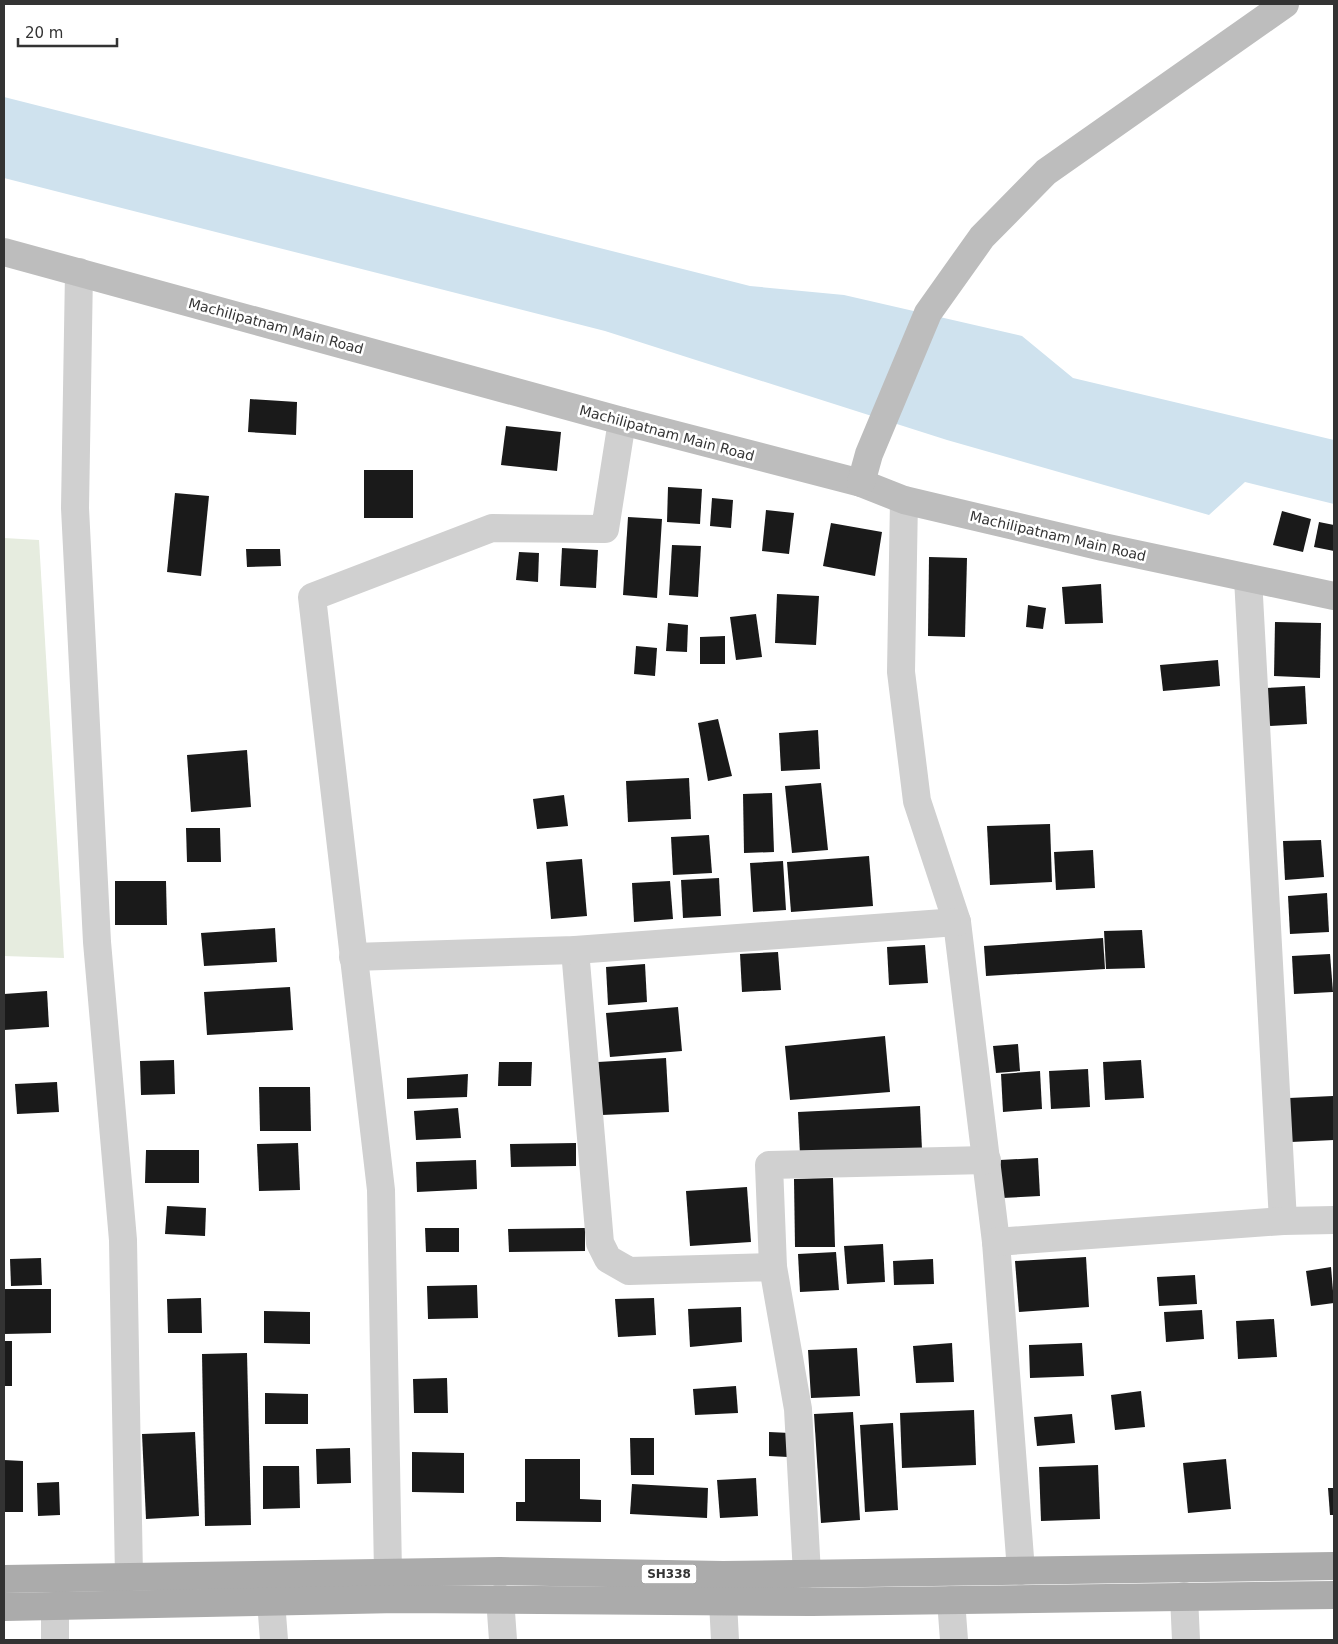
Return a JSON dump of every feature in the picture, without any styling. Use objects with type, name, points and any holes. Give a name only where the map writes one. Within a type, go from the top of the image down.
[{"type":"main road","points":[[861,483],[869,454],[928,313],[982,237],[1046,172],[1285,4]]},
{"type":"main road","name":"Machilipatnam Main Road","points":[[4,252],[622,421],[861,483],[904,500],[1103,547],[1334,596]]},
{"type":"main road","name":"SH338","points":[[4,1579],[388,1572],[500,1571],[723,1575],[1334,1566]]},
{"type":"main road","name":"SH338","points":[[4,1607],[500,1598],[723,1602],[1334,1595]]},
{"type":"street","points":[[79,272],[75,508],[97,942],[123,1240],[129,1577]]},
{"type":"street","points":[[388,1572],[381,1190],[312,597],[492,528],[605,529],[622,421]]},
{"type":"street","points":[[904,500],[901,672],[903,692],[917,801],[957,922],[996,1242],[1021,1571]]},
{"type":"street","points":[[1248,578],[1283,1222]]},
{"type":"street","points":[[354,957],[575,950],[957,922]]},
{"type":"street","points":[[575,950],[600,1243],[608,1259],[629,1271],[773,1267]]},
{"type":"street","points":[[807,1574],[798,1409],[773,1267],[769,1165],[987,1160]]},
{"type":"street","points":[[996,1242],[1334,1220]]},
{"type":"street","points":[[1184,1596],[1186,1640]]},
{"type":"street","points":[[500,1598],[503,1640]]},
{"type":"street","points":[[951,1600],[954,1640]]},
{"type":"street","points":[[271,1601],[274,1640]]},
{"type":"street","points":[[723,1602],[725,1640]]},
{"type":"street","points":[[55,1640],[56,1606]]},
{"type":"shaded area","points":[[4,538],[39,540],[64,958],[4,956]]},
{"type":"water","points":[[4,97],[750,286],[844,295],[1022,336],[1073,378],[1334,440],[1334,504],[1245,482],[1209,515],[947,440],[605,331],[4,178]]},
{"type":"building","points":[[250,399],[297,402],[296,435],[248,432]]},
{"type":"building","points":[[506,426],[561,432],[557,471],[501,465]]},
{"type":"building","points":[[364,470],[413,470],[413,518],[364,518]]},
{"type":"building","points":[[668,487],[702,489],[700,524],[667,522]]},
{"type":"building","points":[[175,493],[209,496],[201,576],[167,572]]},
{"type":"building","points":[[712,498],[733,500],[731,528],[710,526]]},
{"type":"building","points":[[766,510],[794,513],[789,554],[762,551]]},
{"type":"building","points":[[1282,511],[1311,519],[1303,552],[1273,545]]},
{"type":"building","points":[[628,517],[662,519],[657,598],[623,595]]},
{"type":"building","points":[[1319,522],[1334,525],[1334,551],[1314,547]]},
{"type":"building","points":[[831,523],[882,532],[875,576],[823,566]]},
{"type":"building","points":[[672,545],[701,546],[698,597],[669,595]]},
{"type":"building","points":[[562,548],[598,550],[596,588],[560,586]]},
{"type":"building","points":[[246,549],[280,549],[281,566],[247,567]]},
{"type":"building","points":[[519,552],[539,553],[538,582],[516,580]]},
{"type":"building","points":[[929,557],[967,558],[965,637],[928,636]]},
{"type":"building","points":[[1101,584],[1103,623],[1065,624],[1062,587]]},
{"type":"building","points":[[777,594],[819,596],[816,645],[775,643]]},
{"type":"building","points":[[1028,605],[1046,608],[1043,629],[1026,627]]},
{"type":"building","points":[[756,614],[762,657],[736,660],[730,617]]},
{"type":"building","points":[[1275,622],[1321,623],[1320,678],[1274,676]]},
{"type":"building","points":[[668,623],[688,625],[687,652],[666,651]]},
{"type":"building","points":[[725,636],[725,664],[700,664],[700,637]]},
{"type":"building","points":[[636,646],[657,648],[655,676],[634,674]]},
{"type":"building","points":[[1218,660],[1220,686],[1163,691],[1160,665]]},
{"type":"building","points":[[1305,686],[1307,724],[1269,726],[1266,688]]},
{"type":"building","points":[[718,719],[732,776],[708,781],[698,723]]},
{"type":"building","points":[[818,730],[820,769],[781,771],[779,733]]},
{"type":"building","points":[[247,750],[251,807],[191,812],[187,755]]},
{"type":"building","points":[[689,778],[691,819],[628,822],[626,781]]},
{"type":"building","points":[[821,783],[828,850],[792,853],[785,786]]},
{"type":"building","points":[[772,793],[774,852],[744,853],[743,794]]},
{"type":"building","points":[[564,795],[568,826],[537,829],[533,799]]},
{"type":"building","points":[[1050,824],[1052,882],[990,885],[987,826]]},
{"type":"building","points":[[186,828],[220,828],[221,862],[187,862]]},
{"type":"building","points":[[709,835],[712,873],[673,875],[671,837]]},
{"type":"building","points":[[1321,840],[1324,877],[1285,880],[1283,841]]},
{"type":"building","points":[[1093,850],[1095,888],[1056,890],[1054,852]]},
{"type":"building","points":[[869,856],[873,906],[791,912],[787,862]]},
{"type":"building","points":[[582,859],[587,916],[551,919],[546,862]]},
{"type":"building","points":[[783,861],[786,910],[753,912],[750,863]]},
{"type":"building","points":[[719,878],[721,916],[683,918],[681,880]]},
{"type":"building","points":[[115,881],[166,881],[167,925],[115,925]]},
{"type":"building","points":[[670,881],[673,919],[634,922],[632,883]]},
{"type":"building","points":[[1327,893],[1329,932],[1290,934],[1288,896]]},
{"type":"building","points":[[275,928],[277,962],[204,966],[201,933]]},
{"type":"building","points":[[1142,930],[1145,968],[1106,969],[1104,931]]},
{"type":"building","points":[[1103,938],[1105,969],[986,976],[984,946]]},
{"type":"building","points":[[925,945],[928,983],[889,985],[887,947]]},
{"type":"building","points":[[778,952],[781,990],[742,992],[740,954]]},
{"type":"building","points":[[1330,954],[1333,992],[1294,994],[1292,956]]},
{"type":"building","points":[[645,964],[647,1002],[608,1005],[606,967]]},
{"type":"building","points":[[290,987],[293,1030],[207,1035],[204,992]]},
{"type":"building","points":[[47,991],[49,1027],[4,1030],[4,994]]},
{"type":"building","points":[[678,1007],[682,1051],[610,1057],[606,1013]]},
{"type":"building","points":[[885,1036],[890,1092],[790,1100],[785,1046]]},
{"type":"building","points":[[1018,1044],[1020,1071],[996,1073],[993,1046]]},
{"type":"building","points":[[666,1058],[669,1112],[602,1115],[598,1062]]},
{"type":"building","points":[[174,1060],[175,1094],[141,1095],[140,1061]]},
{"type":"building","points":[[1141,1060],[1144,1098],[1105,1100],[1103,1062]]},
{"type":"building","points":[[499,1062],[532,1062],[531,1086],[498,1086]]},
{"type":"building","points":[[1088,1069],[1090,1107],[1051,1109],[1049,1071]]},
{"type":"building","points":[[1040,1071],[1042,1109],[1003,1112],[1001,1074]]},
{"type":"building","points":[[468,1074],[467,1097],[407,1099],[407,1078]]},
{"type":"building","points":[[57,1082],[59,1112],[17,1114],[15,1084]]},
{"type":"building","points":[[259,1087],[310,1087],[311,1131],[260,1131]]},
{"type":"building","points":[[1333,1096],[1334,1140],[1291,1142],[1289,1098]]},
{"type":"building","points":[[920,1106],[922,1150],[800,1155],[798,1112]]},
{"type":"building","points":[[458,1108],[461,1138],[416,1140],[414,1111]]},
{"type":"building","points":[[298,1143],[300,1190],[259,1191],[257,1144]]},
{"type":"building","points":[[576,1143],[576,1166],[511,1167],[510,1144]]},
{"type":"building","points":[[146,1150],[199,1150],[199,1183],[145,1183]]},
{"type":"building","points":[[1038,1158],[1040,1196],[1002,1198],[1000,1160]]},
{"type":"building","points":[[476,1160],[477,1189],[417,1192],[416,1162]]},
{"type":"building","points":[[833,1178],[835,1247],[795,1247],[794,1179]]},
{"type":"building","points":[[747,1187],[751,1242],[690,1246],[686,1191]]},
{"type":"building","points":[[167,1206],[206,1208],[205,1236],[165,1234]]},
{"type":"building","points":[[425,1228],[459,1228],[459,1252],[426,1252]]},
{"type":"building","points":[[585,1228],[585,1251],[509,1252],[508,1229]]},
{"type":"building","points":[[883,1244],[885,1282],[847,1284],[844,1246]]},
{"type":"building","points":[[836,1252],[839,1290],[800,1292],[798,1254]]},
{"type":"building","points":[[1086,1257],[1089,1307],[1019,1312],[1015,1261]]},
{"type":"building","points":[[41,1258],[42,1285],[11,1286],[10,1259]]},
{"type":"building","points":[[933,1259],[934,1284],[894,1285],[893,1261]]},
{"type":"building","points":[[1331,1267],[1334,1303],[1311,1306],[1306,1271]]},
{"type":"building","points":[[1195,1275],[1197,1304],[1159,1306],[1157,1277]]},
{"type":"building","points":[[477,1285],[478,1318],[428,1319],[427,1286]]},
{"type":"building","points":[[4,1289],[51,1289],[51,1333],[4,1334]]},
{"type":"building","points":[[201,1298],[202,1333],[168,1333],[167,1299]]},
{"type":"building","points":[[654,1298],[656,1335],[618,1337],[615,1299]]},
{"type":"building","points":[[741,1307],[742,1342],[690,1347],[688,1309]]},
{"type":"building","points":[[1202,1310],[1204,1339],[1166,1342],[1164,1312]]},
{"type":"building","points":[[264,1311],[310,1312],[310,1344],[264,1343]]},
{"type":"building","points":[[1274,1319],[1277,1357],[1238,1359],[1236,1321]]},
{"type":"building","points":[[4,1341],[12,1341],[12,1386],[4,1386]]},
{"type":"building","points":[[952,1343],[954,1382],[916,1383],[913,1346]]},
{"type":"building","points":[[1082,1343],[1084,1376],[1030,1378],[1029,1345]]},
{"type":"building","points":[[857,1348],[860,1396],[811,1398],[808,1350]]},
{"type":"building","points":[[247,1353],[251,1525],[205,1526],[202,1354]]},
{"type":"building","points":[[447,1378],[448,1413],[414,1413],[413,1379]]},
{"type":"building","points":[[736,1386],[738,1413],[695,1415],[693,1389]]},
{"type":"building","points":[[1141,1391],[1145,1427],[1115,1430],[1111,1395]]},
{"type":"building","points":[[265,1393],[308,1394],[308,1424],[265,1424]]},
{"type":"building","points":[[974,1410],[976,1465],[902,1468],[900,1413]]},
{"type":"building","points":[[853,1412],[860,1520],[821,1523],[814,1414]]},
{"type":"building","points":[[1072,1414],[1075,1443],[1037,1446],[1034,1417]]},
{"type":"building","points":[[893,1423],[898,1510],[865,1512],[860,1425]]},
{"type":"building","points":[[195,1432],[199,1516],[146,1519],[142,1434]]},
{"type":"building","points":[[769,1432],[790,1433],[788,1457],[769,1456]]},
{"type":"building","points":[[630,1438],[654,1438],[654,1475],[631,1475]]},
{"type":"building","points":[[350,1448],[351,1483],[317,1484],[316,1449]]},
{"type":"building","points":[[412,1452],[464,1453],[464,1493],[412,1492]]},
{"type":"building","points":[[525,1459],[580,1459],[580,1499],[601,1500],[601,1522],[516,1521],[516,1502],[525,1502]]},
{"type":"building","points":[[1226,1459],[1231,1509],[1188,1513],[1183,1463]]},
{"type":"building","points":[[4,1460],[23,1461],[23,1512],[4,1512]]},
{"type":"building","points":[[1098,1465],[1100,1519],[1041,1521],[1039,1467]]},
{"type":"building","points":[[263,1466],[299,1466],[300,1508],[263,1509]]},
{"type":"building","points":[[756,1478],[758,1516],[720,1518],[717,1480]]},
{"type":"building","points":[[59,1482],[60,1515],[38,1516],[37,1483]]},
{"type":"building","points":[[632,1484],[708,1488],[707,1518],[630,1514]]},
{"type":"building","points":[[1328,1488],[1334,1488],[1334,1515],[1330,1515]]}]
